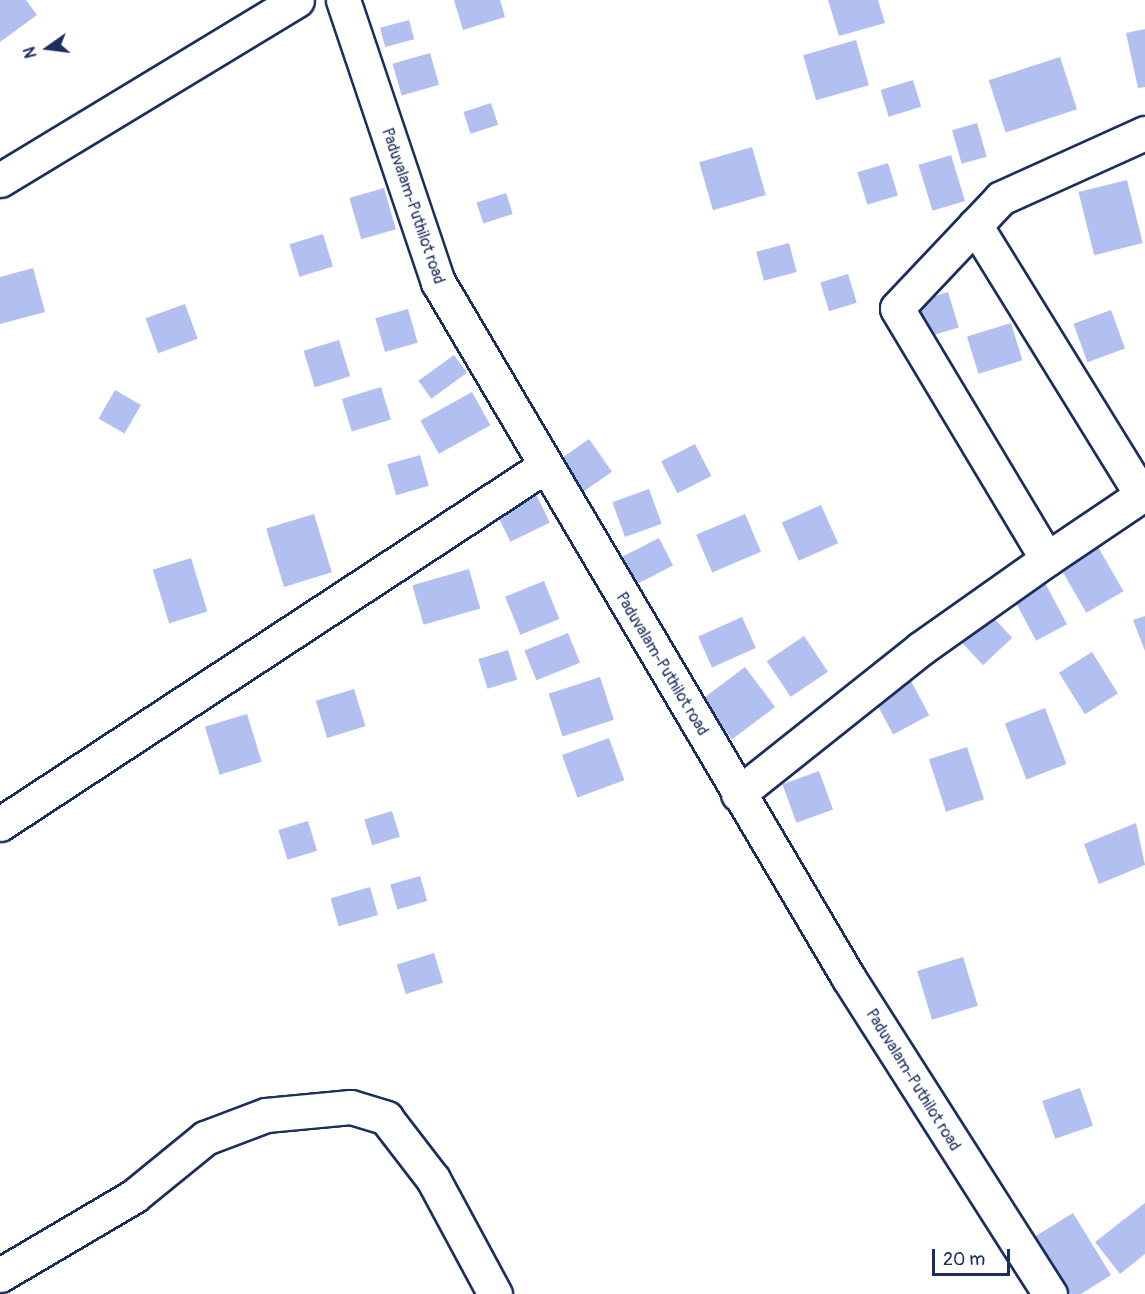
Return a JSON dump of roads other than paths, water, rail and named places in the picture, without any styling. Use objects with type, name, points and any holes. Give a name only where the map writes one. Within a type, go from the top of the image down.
[{"type":"street","points":[[0,180],[297,0]]},
{"type":"street","name":"Paduvalam-Puthilot road","points":[[343,0],[438,282],[738,794],[1050,1294]]},
{"type":"street","points":[[1047,560],[897,308],[1001,198],[1145,133]]},
{"type":"street","points":[[738,794],[920,649],[1143,494],[975,225]]},
{"type":"street","points":[[0,824],[545,466]]},
{"type":"street","points":[[0,1275],[134,1196],[205,1138],[267,1115],[351,1107],[386,1118],[393,1127],[433,1179],[495,1294]]}]
